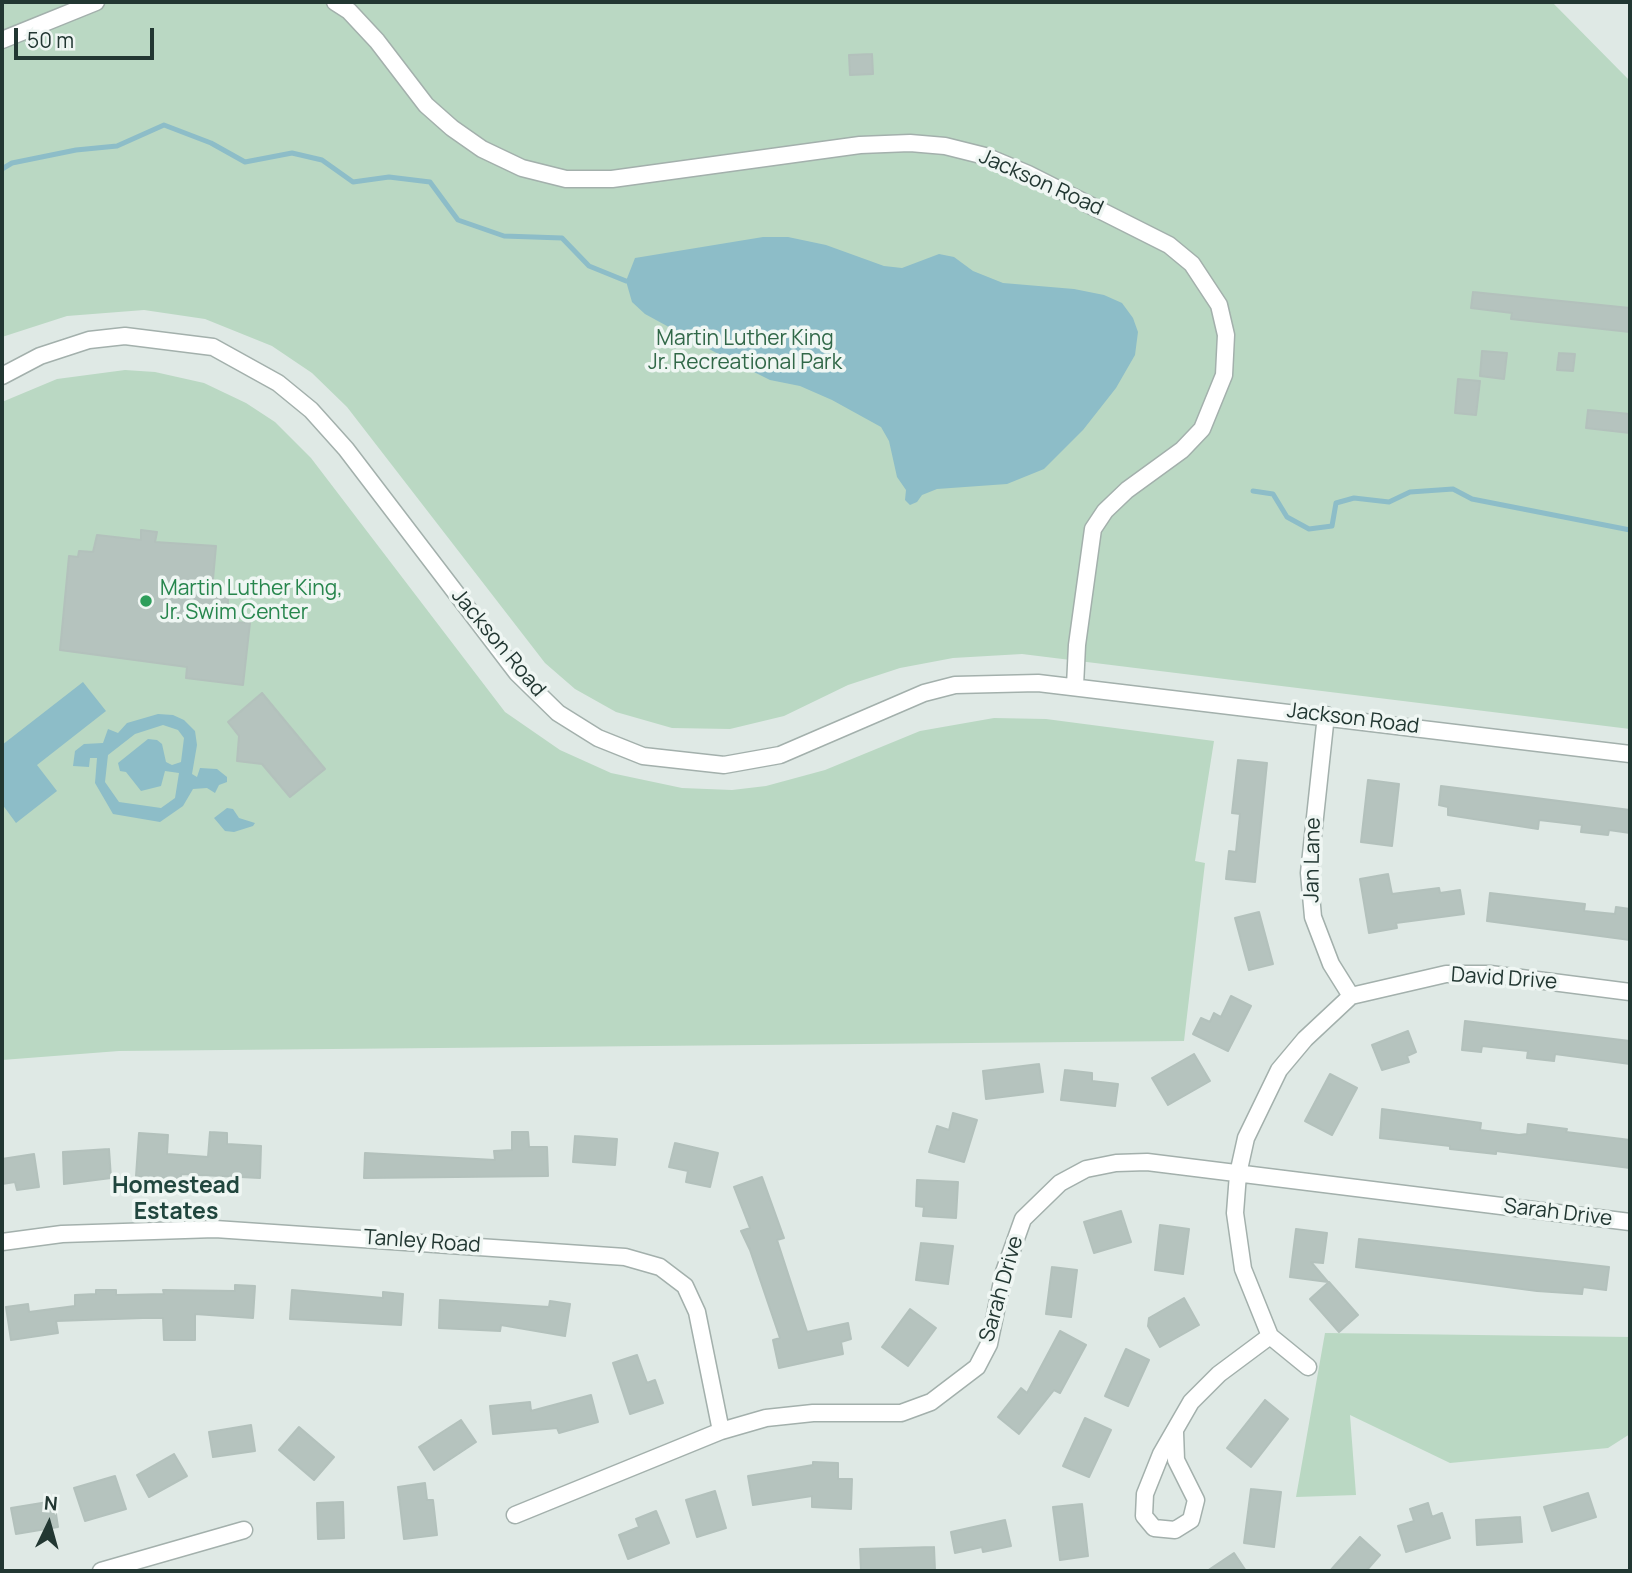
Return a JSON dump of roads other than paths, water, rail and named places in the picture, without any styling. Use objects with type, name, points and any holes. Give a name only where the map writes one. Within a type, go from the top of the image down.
[{"type":"street","points":[[2,40],[96,2]]},
{"type":"street","name":"Jackson Road","points":[[335,2],[368,31],[426,105],[482,149],[522,168],[566,179],[612,179],[860,145],[909,143],[945,146],[985,156],[1028,174],[1169,245],[1192,264],[1219,305],[1226,335],[1224,375],[1202,429],[1182,450],[1120,497],[1105,511],[1093,529],[1077,645],[1075,686]]},
{"type":"street","name":"Jackson Road","points":[[2,376],[40,356],[89,340],[125,336],[213,347],[267,376],[311,410],[346,449],[517,673],[558,713],[598,738],[643,756],[724,765],[780,755],[925,693],[955,685],[1038,683],[1326,715],[1630,754]]},
{"type":"street","name":"Jan Lane","points":[[1326,715],[1309,873],[1313,917],[1331,964],[1351,996]]},
{"type":"street","name":"David Drive","points":[[1308,1367],[1270,1336],[1243,1269],[1236,1213],[1238,1174],[1246,1138],[1261,1102],[1279,1070],[1305,1038],[1351,996],[1446,974],[1490,974],[1630,992]]},
{"type":"street","name":"Sarah Drive","points":[[515,1515],[722,1431],[766,1418],[813,1413],[901,1413],[931,1402],[954,1388],[977,1367],[989,1344],[1004,1272],[1023,1219],[1060,1183],[1086,1169],[1116,1163],[1147,1162],[1630,1222]]},
{"type":"street","name":"Tanley Road","points":[[2,1242],[62,1234],[215,1229],[625,1257],[660,1267],[685,1286],[697,1312],[722,1431]]},
{"type":"street","points":[[1175,1432],[1176,1460],[1196,1500],[1191,1520],[1175,1530],[1154,1528],[1144,1516],[1145,1494],[1161,1454],[1191,1402],[1219,1374],[1270,1336]]},
{"type":"street","points":[[102,1571],[244,1530]]},
{"type":"water","points":[[763,237],[788,237],[826,245],[884,266],[902,268],[939,254],[954,257],[973,271],[1003,283],[1074,289],[1104,295],[1122,303],[1133,318],[1138,332],[1135,355],[1116,388],[1083,430],[1044,469],[1007,484],[937,489],[922,495],[917,502],[910,505],[905,500],[906,490],[897,477],[889,441],[881,427],[832,400],[800,386],[770,380],[722,356],[645,314],[632,302],[626,281],[635,258]]},
{"type":"water","points":[[83,682],[106,711],[37,765],[57,791],[16,823],[2,804],[2,745]]},
{"type":"water","points":[[158,714],[173,715],[184,720],[195,731],[197,745],[192,774],[197,777],[200,768],[217,769],[227,777],[227,782],[219,785],[215,793],[207,788],[193,789],[183,806],[160,822],[113,814],[95,783],[97,758],[90,758],[89,767],[73,766],[75,751],[84,744],[103,743],[108,729],[118,733],[127,723]],"holes":[[[163,725],[178,730],[184,738],[181,762],[172,765],[166,762],[162,744],[148,739],[118,763],[120,771],[126,772],[141,791],[161,786],[165,771],[179,773],[175,798],[161,808],[119,802],[105,782],[108,755],[135,734]]]},
{"type":"water","points":[[227,808],[233,809],[239,818],[255,823],[234,832],[225,831],[214,818]]},
{"type":"waterway","points":[[2,169],[12,163],[76,150],[117,146],[164,125],[211,143],[245,162],[292,153],[322,160],[353,182],[389,177],[430,182],[458,220],[504,236],[562,238],[589,266],[626,281]]},
{"type":"waterway","points":[[1253,491],[1273,494],[1287,517],[1309,529],[1332,526],[1336,503],[1354,498],[1389,502],[1410,492],[1453,489],[1472,499],[1630,530]]},
{"type":"place","name":"Martin Luther King, Jr. Swim Center","points":[[146,601]]},
{"type":"district","name":"Homestead Estates","points":[[176,1200]]},
{"type":"park label","name":"Martin Luther King Jr. Recreational Park","points":[[745,351]]}]
